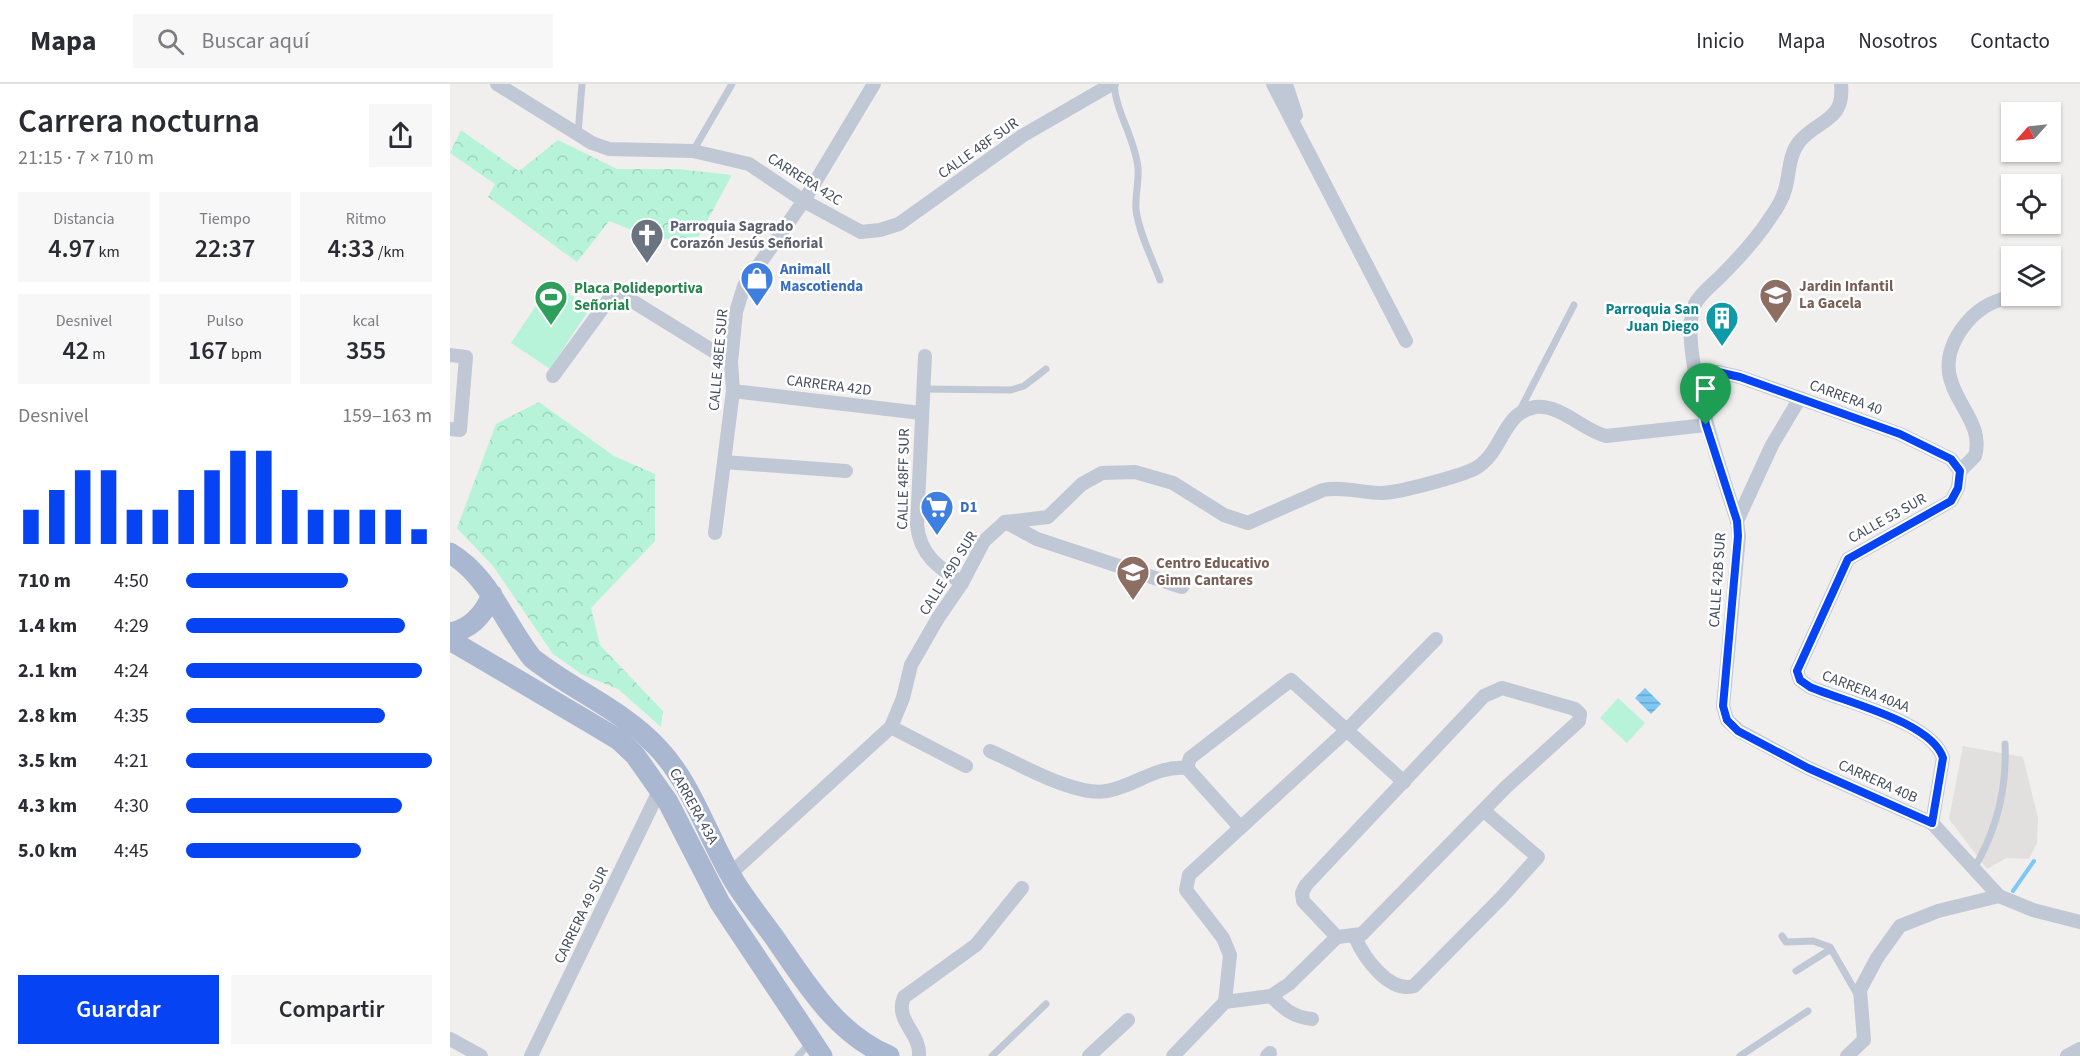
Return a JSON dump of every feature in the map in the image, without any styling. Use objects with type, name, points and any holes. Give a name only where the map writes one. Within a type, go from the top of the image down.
[{"type":"main road","name":"CARRERA 43A","points":[[450,553],[468,566],[492,595],[519,642],[532,658],[639,730],[658,748],[679,774],[730,874],[835,1019],[861,1042],[889,1056]]},
{"type":"main road","points":[[450,633],[467,627],[478,619],[492,595]]},
{"type":"main road","name":"CARRERA 43A","points":[[450,640],[619,740],[635,755],[660,789],[705,879],[811,1051]]},
{"type":"street","name":"CARRERA 42C","points":[[497,84],[578,134],[609,149],[693,151],[749,164],[804,201],[861,232]]},
{"type":"street","name":"CALLE 48EE SUR","points":[[715,533],[733,391],[731,362],[736,312],[744,286],[804,201],[874,84]]},
{"type":"street","name":"CALLE 48F SUR","points":[[861,232],[880,230],[899,224],[1022,136],[1113,84]]},
{"type":"street","points":[[1273,84],[1406,341]]},
{"type":"street","points":[[1286,84],[1305,146]]},
{"type":"street","points":[[1005,522],[1048,517],[1082,484],[1102,473],[1135,472],[1173,483],[1224,515],[1248,523],[1323,490],[1335,487],[1384,493],[1424,484],[1476,468],[1496,451],[1507,427],[1519,412],[1536,407],[1554,409],[1594,433],[1606,436],[1706,425],[1696,376],[1690,321],[1696,302],[1737,259],[1776,209],[1785,190],[1790,159],[1796,147],[1805,136],[1839,110],[1842,96],[1841,84]]},
{"type":"street","points":[[553,376],[610,298],[624,296],[643,305],[706,348],[731,362]]},
{"type":"street","points":[[1960,471],[1975,456],[1976,435],[1955,395],[1948,361],[1957,337],[1969,320],[1990,302],[2001,299]]},
{"type":"street","points":[[450,355],[466,357],[460,430],[450,429]]},
{"type":"street","name":"CALLE 48FF SUR","points":[[925,356],[921,413],[919,541],[926,555],[962,584]]},
{"type":"street","name":"CARRERA 40","points":[[1696,376],[1718,372],[1740,377],[1800,398],[1900,434],[1951,459],[1960,471]]},
{"type":"street","name":"CARRERA 42D","points":[[733,391],[921,413]]},
{"type":"street","points":[[1737,521],[1768,453],[1800,398]]},
{"type":"street","name":"CALLE 42B SUR","points":[[1706,425],[1737,521],[1738,536],[1723,706]]},
{"type":"street","points":[[724,462],[846,471]]},
{"type":"street","name":"CALLE 53 SUR","points":[[1800,680],[1797,671],[1848,559],[1951,501],[1958,488],[1960,471]]},
{"type":"street","points":[[1005,522],[1037,539],[1182,587]]},
{"type":"street","name":"CALLE 49D SUR","points":[[730,874],[891,727],[911,665],[938,618],[962,584],[984,541],[1005,522]]},
{"type":"street","points":[[1173,1056],[1225,1002],[1230,955],[1223,938],[1186,890],[1185,883],[1189,875],[1239,826],[1346,731],[1436,639]]},
{"type":"street","points":[[1186,768],[1190,758],[1291,680],[1404,782]]},
{"type":"street","name":"CARRERA 40AA","points":[[1800,680],[1829,695],[1914,727],[1940,748],[1943,758],[1932,823]]},
{"type":"street","points":[[1225,1002],[1271,996],[1289,984],[1338,937],[1355,937],[1362,934],[1484,811],[1579,721],[1580,714],[1575,709],[1502,688],[1484,696],[1306,885],[1302,893],[1303,901],[1338,937]]},
{"type":"street","name":"CARRERA 40B","points":[[1723,706],[1727,720],[1738,731],[1808,768],[1932,823],[1955,845],[1973,870],[1999,896],[2033,910],[2080,922]]},
{"type":"street","points":[[891,727],[966,766]]},
{"type":"street","points":[[990,751],[1089,791],[1107,791],[1173,767],[1186,768],[1239,826]]},
{"type":"street","name":"CARRERA 49 SUR","points":[[531,1056],[660,789]]},
{"type":"street","points":[[1355,937],[1359,948],[1391,984],[1404,989],[1414,986],[1538,857],[1484,811]]},
{"type":"street","points":[[919,1056],[915,1039],[901,1013],[904,997],[976,945],[1022,888]]},
{"type":"street","points":[[1847,1056],[1864,1040],[1860,990],[1877,958],[1900,926],[1938,910],[1999,896]]},
{"type":"street","points":[[1271,996],[1297,1017],[1312,1018]]},
{"type":"street","points":[[1089,1056],[1128,1020]]},
{"type":"street","points":[[450,1039],[481,1056]]},
{"type":"street","points":[[2067,1056],[2080,1049]]},
{"type":"lane","points":[[578,134],[582,84]]},
{"type":"lane","points":[[693,151],[732,84]]},
{"type":"lane","points":[[1113,84],[1115,99],[1129,133],[1138,168],[1136,209],[1140,226],[1160,280]]},
{"type":"lane","points":[[1519,412],[1574,305]]},
{"type":"lane","points":[[923,389],[1011,390],[1024,386],[1046,369]]},
{"type":"lane","points":[[1973,870],[1986,848],[1998,810],[2006,774],[2005,744]]},
{"type":"lane","points":[[1782,936],[1786,942],[1824,943],[1831,949],[1851,980],[1861,1002]]},
{"type":"lane","points":[[1796,972],[1831,949]]},
{"type":"lane","points":[[992,1056],[1046,1004]]},
{"type":"lane","points":[[1740,1056],[1808,1011]]},
{"type":"shaded area","points":[[1963,746],[2023,757],[2038,818],[2037,843],[2029,859],[2006,858],[1987,869],[1949,819]]},
{"type":"green space","points":[[461,130],[519,171],[558,140],[617,169],[678,169],[732,175],[699,236],[663,239],[609,221],[577,262],[488,197],[495,184],[450,153]]},
{"type":"green space","name":"Placa Polideportiva Señorial","points":[[552,282],[590,308],[550,369],[511,343]]},
{"type":"green space","points":[[539,402],[614,456],[655,474],[655,541],[591,608],[600,645],[663,711],[661,727],[618,689],[583,675],[553,654],[493,566],[457,528],[496,424]]},
{"type":"green space","points":[[1618,698],[1645,723],[1627,743],[1600,718]]},
{"type":"water","points":[[1645,688],[1661,704],[1651,714],[1635,698]]},
{"type":"waterway","points":[[2013,891],[2034,861]]},
{"type":"place","name":"Parroquia Sagrado Corazón Jesús Señorial","points":[[647,264]]},
{"type":"place","name":"Animall Mascotienda","points":[[757,307]]},
{"type":"place","name":"Jardin Infantil La Gacela","points":[[1776,324]]},
{"type":"place","name":"Placa Polideportiva Señorial","points":[[551,326]]},
{"type":"place","name":"Parroquia San Juan Diego","points":[[1722,347]]},
{"type":"place","name":"D1","points":[[937,536]]},
{"type":"place","name":"Centro Educativo Gimn Cantares","points":[[1133,601]]},
{"type":"route","points":[[1718,372],[1740,377],[1900,434],[1951,459],[1960,471],[1958,488],[1951,501],[1848,559],[1797,671],[1800,680],[1810,687],[1914,727],[1940,748],[1943,758],[1932,823],[1808,768],[1738,731],[1727,720],[1723,706],[1738,536],[1737,521],[1706,425],[1696,376],[1718,372]]}]
